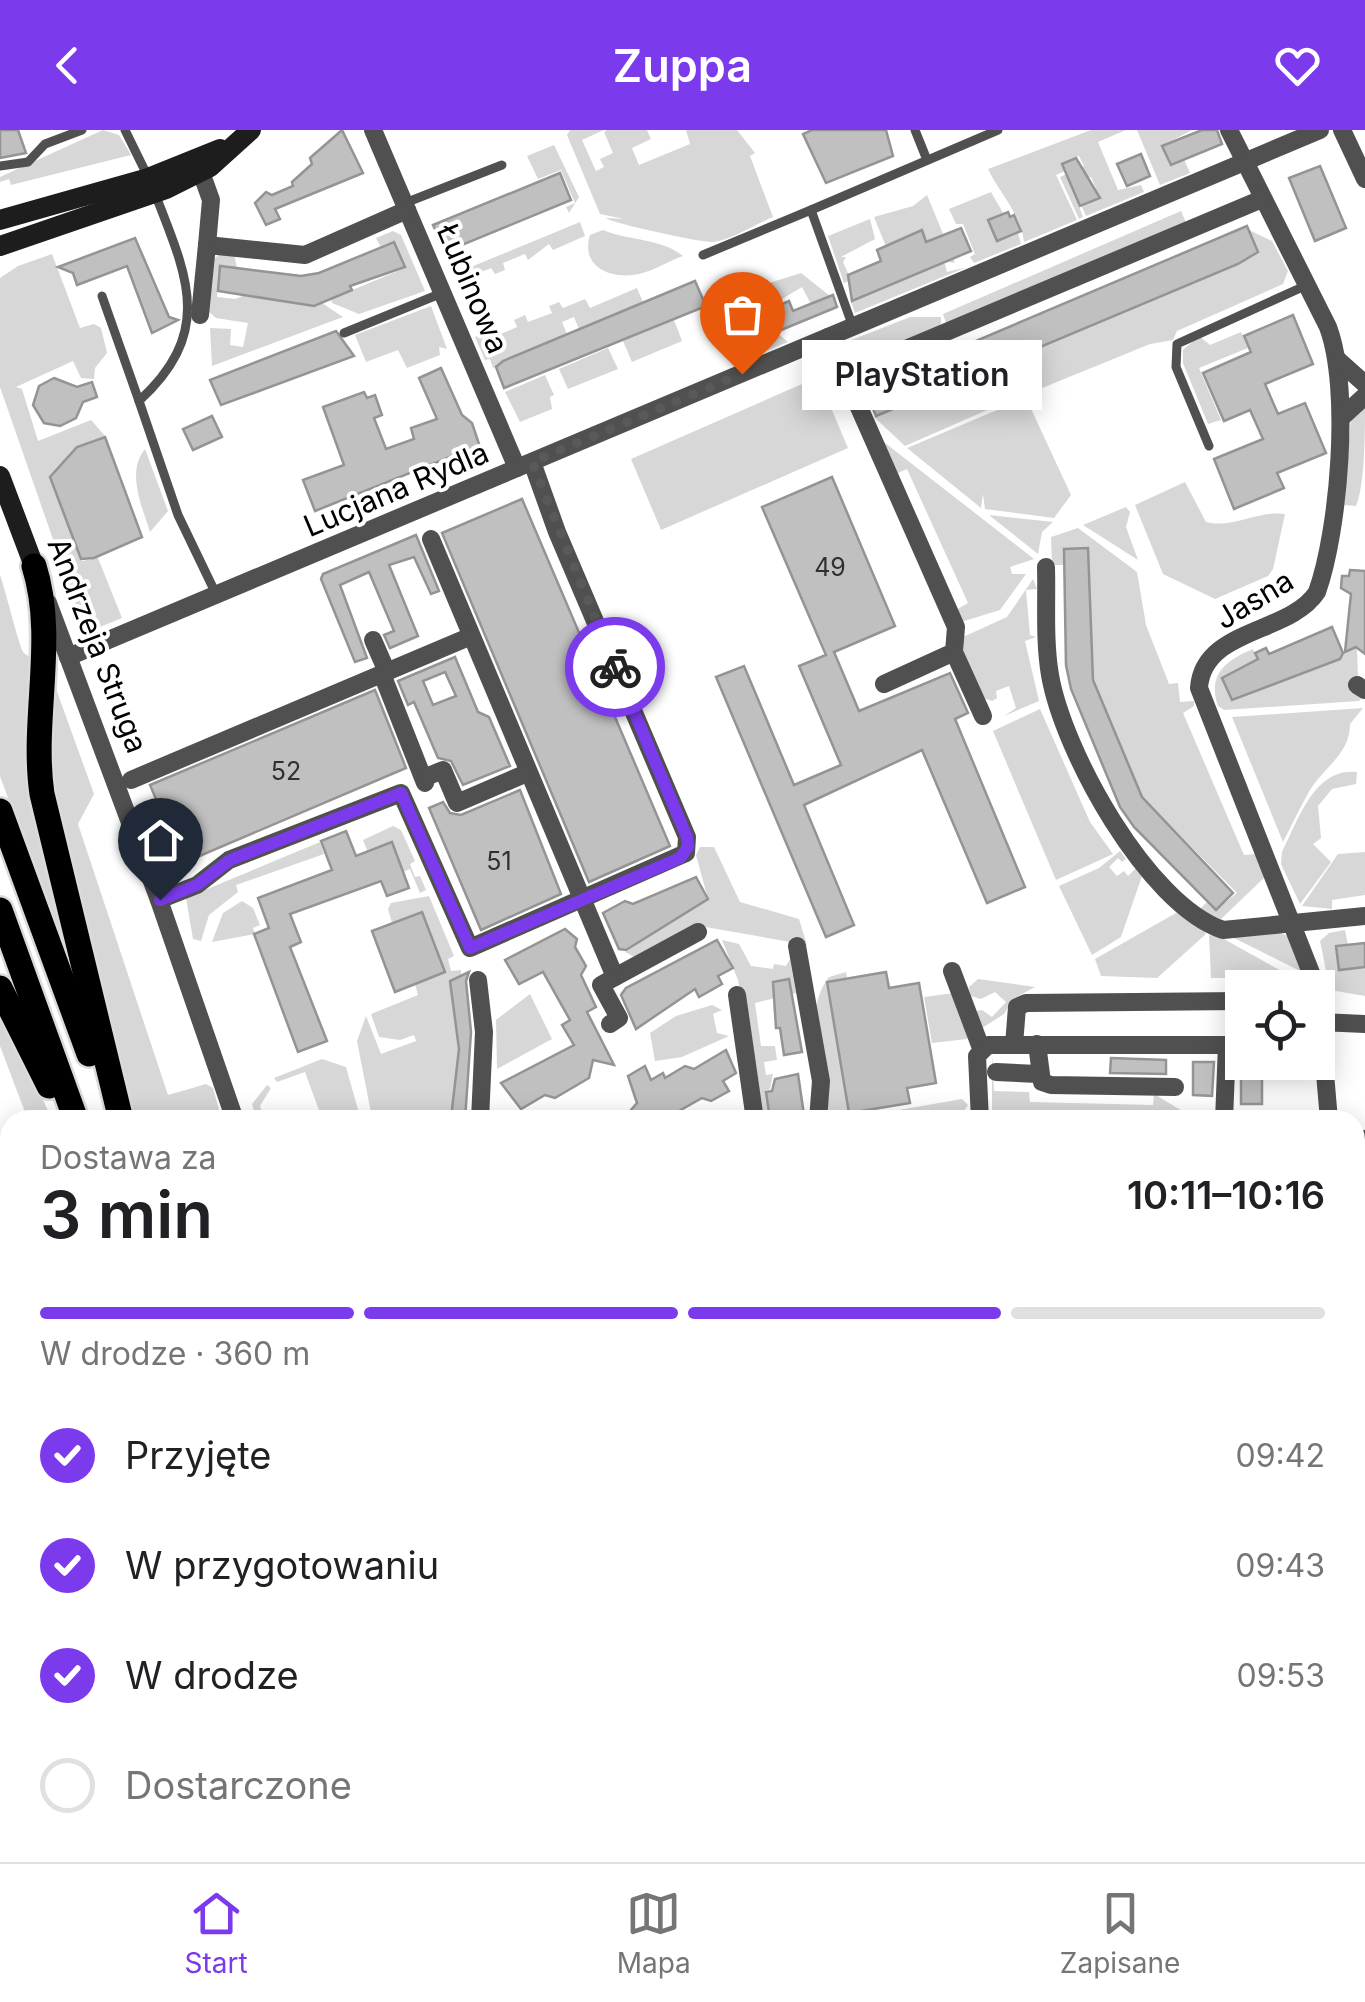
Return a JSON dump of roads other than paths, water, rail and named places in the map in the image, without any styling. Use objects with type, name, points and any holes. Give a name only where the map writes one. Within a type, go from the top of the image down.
[{"type":"main road","points":[[34,566],[43,606],[38,747],[42,794],[119,1110]]},
{"type":"main road","points":[[0,811],[108,1110]]},
{"type":"main road","points":[[0,910],[72,1110]]},
{"type":"main road","points":[[0,988],[61,1110]]},
{"type":"street","points":[[0,220],[202,172],[251,130]]},
{"type":"street","name":"Łubinowa","points":[[374,130],[442,293],[557,532],[687,837],[688,847],[680,858],[580,900]]},
{"type":"street","points":[[1229,130],[1307,285],[1338,359],[1365,384]]},
{"type":"street","name":"Lucjana Rydla","points":[[68,658],[1320,130]]},
{"type":"street","points":[[1342,130],[1365,178]]},
{"type":"street","points":[[0,246],[151,185],[231,145]]},
{"type":"street","points":[[200,315],[211,200],[202,172]]},
{"type":"street","points":[[844,375],[1262,198]]},
{"type":"street","points":[[207,245],[305,255],[406,207]]},
{"type":"street","points":[[828,338],[956,628],[954,652],[983,716]]},
{"type":"street","name":"Jasna","points":[[1310,970],[1295,924],[1202,702],[1202,673],[1223,648],[1306,606],[1317,592],[1343,416],[1338,359]]},
{"type":"street","points":[[1343,416],[1365,396]]},
{"type":"street","name":"Andrzeja Struga","points":[[0,476],[160,900],[232,1110]]},
{"type":"street","points":[[428,532],[580,900],[616,977]]},
{"type":"street","points":[[1046,567],[1053,686],[1110,823],[1205,922],[1232,931],[1365,916]]},
{"type":"street","points":[[131,780],[470,637]]},
{"type":"street","points":[[374,640],[425,780],[443,770],[457,803],[527,773]]},
{"type":"street","points":[[884,684],[954,652]]},
{"type":"street","points":[[160,900],[197,885],[230,860],[401,793],[470,948],[580,900]]},
{"type":"street","points":[[610,1024],[619,1018],[601,985],[698,932]]},
{"type":"street","points":[[797,946],[820,1081],[819,1110]]},
{"type":"street","points":[[952,971],[981,1048],[977,1056],[980,1110]]},
{"type":"street","points":[[478,980],[484,1032],[484,1110]]},
{"type":"street","points":[[737,995],[750,1110]]},
{"type":"street","points":[[1014,1045],[1012,1018],[1017,1007],[1026,1003],[1225,1002]]},
{"type":"street","points":[[1335,1023],[1365,1024]]},
{"type":"street","points":[[981,1048],[1038,1044],[1225,1045]]},
{"type":"street","points":[[1038,1044],[1038,1074],[1042,1082],[1051,1085],[1175,1086]]},
{"type":"street","points":[[996,1072],[1038,1074]]},
{"type":"street","points":[[1225,1110],[1229,1080]]},
{"type":"street","name":"Jasna","points":[[1324,1080],[1327,1110]]},
{"type":"lane","points":[[0,166],[28,162],[45,144],[82,130]]},
{"type":"lane","points":[[126,130],[181,268],[187,328],[184,346],[139,401]]},
{"type":"lane","points":[[915,130],[928,160]]},
{"type":"lane","points":[[703,255],[998,130]]},
{"type":"lane","points":[[406,207],[502,165]]},
{"type":"lane","points":[[811,210],[853,327]]},
{"type":"lane","points":[[1209,446],[1176,367],[1177,344],[1307,285]]},
{"type":"lane","points":[[344,333],[442,293]]},
{"type":"lane","points":[[102,296],[178,516],[216,595]]},
{"type":"place","name":"PlayStation","points":[[742,374]]}]
